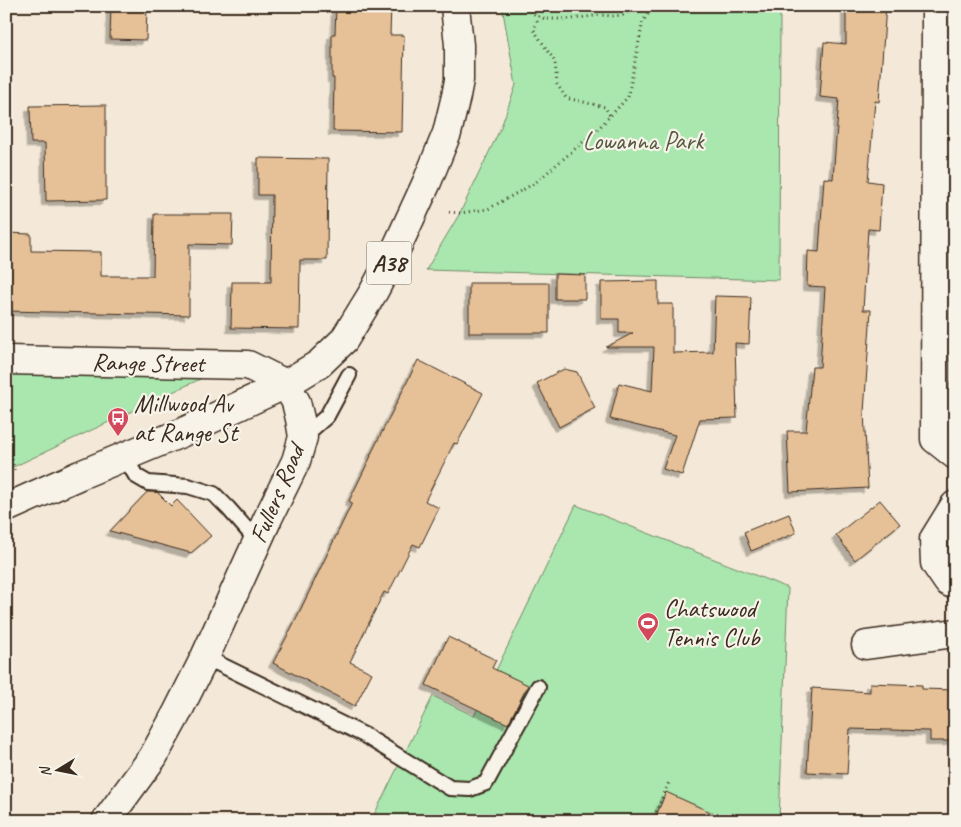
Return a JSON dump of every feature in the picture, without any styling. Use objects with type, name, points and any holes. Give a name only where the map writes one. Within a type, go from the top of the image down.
[{"type":"street","name":"A38","points":[[6,508],[181,433],[286,384],[319,364],[344,340],[397,247],[447,133],[456,96],[459,62],[458,26],[455,6]]},
{"type":"street","points":[[936,6],[935,440],[955,455]]},
{"type":"street","name":"Range Street","points":[[6,360],[248,365],[286,384]]},
{"type":"street","name":"Fullers Road","points":[[106,821],[153,756],[177,712],[205,657],[257,541],[296,461],[303,438],[296,402],[286,384]]},
{"type":"street","points":[[955,505],[934,539],[934,563],[948,582],[955,585]]},
{"type":"street","points":[[866,645],[955,633]]},
{"type":"lane","points":[[303,438],[327,416],[349,375]]},
{"type":"lane","points":[[124,456],[136,476],[148,483],[188,486],[214,494],[257,541]]},
{"type":"lane","points":[[205,657],[364,734],[450,788],[470,789],[486,783],[538,687]]},
{"type":"path","points":[[528,6],[535,15],[545,19],[623,15],[631,10],[633,6]]},
{"type":"path","points":[[449,212],[460,213],[488,209],[535,183],[597,130],[628,97],[643,20],[652,7]]},
{"type":"path","points":[[540,16],[534,30],[555,62],[557,84],[566,98],[605,107],[610,116]]},
{"type":"path","points":[[6,430],[15,474]]},
{"type":"path","points":[[652,821],[670,780]]},
{"type":"green space","name":"Lowanna Park","points":[[502,6],[780,6],[779,280],[426,270],[460,213],[501,127],[516,85]]},
{"type":"green space","points":[[6,371],[213,373],[9,469],[6,454]]},
{"type":"green space","name":"Chatswood Tennis Club","points":[[576,505],[788,588],[779,821],[371,821],[433,696],[474,716]]},
{"type":"building","points":[[111,6],[147,6],[146,40],[110,39]]},
{"type":"building","points":[[336,6],[391,6],[390,35],[404,35],[402,132],[333,131],[334,78],[332,78],[332,34],[335,34]]},
{"type":"building","points":[[846,6],[886,6],[879,102],[875,101],[868,181],[882,183],[879,230],[868,229],[863,310],[871,310],[864,412],[868,488],[790,492],[787,431],[806,431],[812,367],[820,367],[825,287],[807,286],[808,251],[819,252],[824,178],[833,179],[839,99],[820,97],[824,42],[846,44]]},
{"type":"building","points":[[106,105],[106,200],[46,201],[45,143],[31,143],[30,106]]},
{"type":"building","points":[[258,158],[328,159],[327,260],[300,260],[299,329],[231,328],[232,282],[271,282],[272,195],[258,195]]},
{"type":"building","points":[[154,214],[233,214],[232,245],[189,244],[189,315],[6,311],[6,233],[31,234],[31,251],[101,252],[101,276],[153,276]]},
{"type":"building","points":[[555,274],[585,275],[585,299],[555,299]]},
{"type":"building","points":[[658,281],[658,304],[673,304],[673,353],[713,352],[715,296],[751,297],[749,344],[735,343],[737,418],[700,419],[682,475],[663,469],[675,435],[610,419],[619,383],[652,391],[654,347],[606,347],[633,333],[619,333],[619,319],[601,319],[601,282]]},
{"type":"building","points":[[469,283],[549,283],[549,333],[469,333]]},
{"type":"building","points":[[418,360],[483,393],[457,444],[454,443],[425,501],[439,508],[420,547],[413,544],[388,594],[384,592],[350,662],[372,673],[355,706],[273,663],[352,503],[349,501]]},
{"type":"building","points":[[564,369],[577,372],[595,408],[559,427],[537,383]]},
{"type":"building","points":[[147,492],[157,492],[171,506],[177,500],[211,536],[191,553],[110,531]]},
{"type":"building","points":[[880,500],[900,524],[855,560],[836,535]]},
{"type":"building","points":[[789,514],[796,533],[751,551],[744,532]]},
{"type":"building","points":[[448,637],[496,660],[492,668],[528,685],[508,724],[426,685]]},
{"type":"building","points":[[870,683],[922,685],[922,689],[955,690],[955,741],[930,741],[930,731],[850,729],[847,774],[807,772],[812,688],[870,692]]},
{"type":"building","points":[[666,792],[730,821],[654,821]]},
{"type":"place","name":"Millwood Av at Range St","points":[[118,437]]},
{"type":"place","name":"Chatswood Tennis Club","points":[[648,642]]}]
